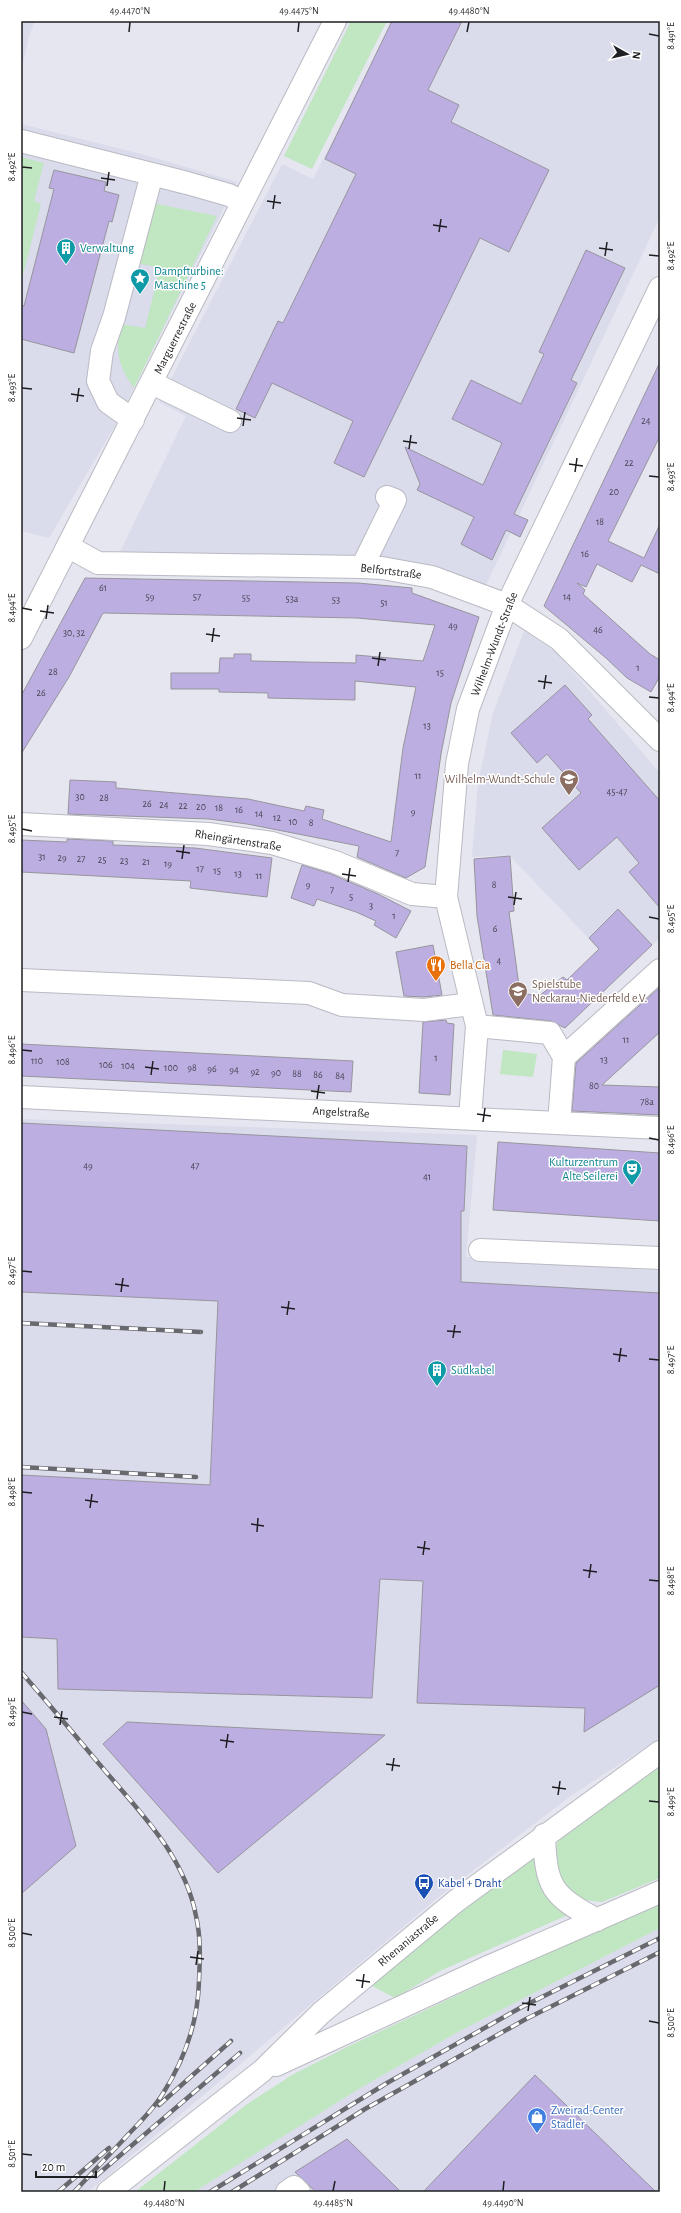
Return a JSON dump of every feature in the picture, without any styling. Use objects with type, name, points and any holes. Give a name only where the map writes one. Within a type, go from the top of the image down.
[{"type":"street","name":"Marguerrestraße","points":[[21,638],[69,547],[335,21]]},
{"type":"street","points":[[21,141],[229,195],[243,202]]},
{"type":"street","points":[[133,420],[108,402],[98,381],[102,351],[114,317],[152,174]]},
{"type":"street","name":"Wilhelm-Wundt-Straße","points":[[470,1118],[477,1026],[446,897],[457,764],[461,740],[468,710],[507,605],[652,324],[660,288]]},
{"type":"street","points":[[152,383],[230,421]]},
{"type":"street","points":[[362,567],[395,500],[387,497]]},
{"type":"street","name":"Belfortstraße","points":[[69,547],[98,562],[362,567],[382,568],[432,577],[507,605],[559,639],[656,728]]},
{"type":"street","name":"Rheingärtenstraße","points":[[21,824],[208,834],[272,843],[335,862],[412,894],[446,897]]},
{"type":"street","points":[[564,1057],[660,970]]},
{"type":"street","points":[[21,980],[308,993],[342,1005],[424,1010],[471,1004]]},
{"type":"street","points":[[477,1026],[550,1033],[564,1057],[559,1124]]},
{"type":"street","name":"Angelstraße","points":[[21,1096],[660,1128]]},
{"type":"street","points":[[480,1250],[660,1258]]},
{"type":"street","name":"Rhenaniastraße","points":[[108,2192],[262,2071],[321,2013],[456,1901],[544,1835],[660,1752]]},
{"type":"street","points":[[544,1835],[545,1866],[553,1890],[568,1905],[597,1920]]},
{"type":"street","name":"Rhenaniastraße","points":[[262,2071],[488,1967],[660,1892]]},
{"type":"street","points":[[321,2013],[336,2037]]},
{"type":"street","points":[[287,2192],[294,2187],[299,2192]]},
{"type":"shaded area","points":[[21,21],[35,21],[29,36],[21,73]]},
{"type":"shaded area","points":[[393,21],[660,21],[660,217],[485,587],[119,554],[186,416],[159,402],[282,164],[313,179]]},
{"type":"shaded area","points":[[21,124],[145,155],[237,182],[114,427],[49,538],[21,531]]},
{"type":"shaded area","name":"Wilhelm-Wundt-Schule","points":[[524,631],[556,652],[660,773],[660,938],[614,980],[599,949],[509,855],[472,857],[478,784],[493,713]]},
{"type":"shaded area","points":[[21,1119],[477,1135],[466,1257],[660,1271],[660,1738],[572,1795],[441,1895],[88,2192],[21,2192]]},
{"type":"shaded area","points":[[660,1928],[660,2192],[194,2192],[362,2087],[458,2032]]},
{"type":"green space","points":[[351,21],[387,21],[312,169],[284,156]]},
{"type":"green space","points":[[21,157],[44,163],[34,201],[41,204],[23,275],[21,274]]},
{"type":"green space","points":[[152,203],[217,216],[134,388],[128,380],[121,365],[118,342],[120,324],[145,328],[160,268],[137,263]]},
{"type":"green space","points":[[503,1050],[537,1054],[533,1077],[500,1074]]},
{"type":"green space","points":[[660,1767],[660,1878],[602,1902],[585,1900],[574,1894],[564,1885],[557,1872],[554,1849],[562,1835]]},
{"type":"green space","points":[[534,1854],[541,1884],[570,1914],[440,1971],[395,1998],[372,1986],[453,1914]]},
{"type":"green space","points":[[660,1903],[660,1928],[458,2032],[362,2087],[194,2192],[135,2192],[246,2105],[292,2075],[347,2047],[549,1952]]},
{"type":"building","points":[[392,21],[462,21],[428,90],[459,105],[451,122],[549,170],[509,252],[480,238],[364,477],[334,463],[353,421],[272,383],[255,418],[236,409],[278,321],[283,323],[356,174],[325,159]]},
{"type":"building","name":"Verwaltung","points":[[54,170],[106,182],[104,191],[119,195],[112,222],[109,221],[74,353],[21,339],[21,305],[24,306],[54,189],[49,188]]},
{"type":"building","points":[[586,250],[625,268],[571,380],[577,383],[514,514],[528,520],[520,537],[506,530],[492,560],[461,544],[474,517],[417,490],[420,484],[405,447],[483,485],[502,443],[452,419],[471,380],[521,404],[544,354],[539,352]]},
{"type":"building","points":[[660,362],[660,436],[608,541],[644,558],[660,524],[660,574],[641,565],[632,582],[597,564],[586,587],[577,583],[585,590],[583,594],[650,654],[660,660],[660,676],[651,692],[627,678],[606,658],[544,606]]},
{"type":"building","points":[[85,578],[358,583],[412,588],[412,593],[479,617],[451,703],[441,754],[425,867],[406,878],[357,857],[359,846],[247,824],[209,819],[68,814],[70,780],[116,782],[116,788],[248,799],[304,811],[306,806],[324,810],[322,819],[391,842],[403,748],[416,687],[355,681],[355,700],[268,698],[268,693],[219,692],[219,689],[171,689],[171,673],[219,673],[220,658],[234,658],[234,654],[251,654],[251,661],[356,663],[356,655],[423,661],[435,625],[357,618],[103,613],[69,677],[21,754],[21,696]]},
{"type":"building","points":[[565,685],[592,715],[588,719],[660,801],[660,908],[629,872],[639,863],[617,837],[579,870],[542,828],[581,793],[547,754],[537,763],[511,733]]},
{"type":"building","points":[[67,839],[113,841],[113,845],[195,848],[272,858],[267,897],[190,888],[191,881],[21,872],[21,840],[67,842]]},
{"type":"building","points":[[510,856],[514,911],[509,912],[520,993],[539,996],[563,977],[567,980],[599,949],[589,938],[618,909],[652,945],[565,1028],[551,1021],[493,1015],[477,916],[474,859]]},
{"type":"building","points":[[302,865],[331,874],[378,894],[411,911],[396,938],[374,925],[376,921],[356,912],[317,899],[314,906],[291,898]]},
{"type":"building","points":[[433,945],[442,995],[424,997],[404,996],[396,952]]},
{"type":"building","points":[[660,987],[660,1032],[602,1085],[660,1087],[660,1115],[572,1111],[576,1063]]},
{"type":"building","points":[[446,1020],[447,1023],[454,1024],[450,1095],[419,1093],[423,1022]]},
{"type":"building","points":[[21,1044],[353,1061],[351,1092],[21,1076]]},
{"type":"building","name":"Südkabel","points":[[21,1123],[467,1146],[464,1211],[461,1211],[461,1282],[660,1293],[660,1685],[584,1732],[585,1708],[417,1703],[423,1581],[380,1579],[372,1698],[58,1689],[57,1639],[21,1637],[21,1475],[210,1485],[218,1301],[21,1292]]},
{"type":"building","points":[[498,1142],[660,1153],[660,1221],[493,1210]]},
{"type":"building","points":[[21,1700],[46,1729],[76,1846],[21,1894]]},
{"type":"building","points":[[127,1722],[385,1735],[218,1873],[103,1744]]},
{"type":"building","name":"Zweirad-Center Stadler","points":[[535,2075],[656,2192],[423,2192]]},
{"type":"building","points":[[347,2139],[401,2192],[316,2192],[295,2172]]},
{"type":"railway","points":[[21,1323],[201,1332]]},
{"type":"railway","points":[[21,1467],[196,1477]]},
{"type":"railway","points":[[21,1672],[134,1804],[161,1838],[182,1875],[190,1895],[199,1932],[200,1965],[196,2011],[193,2026],[177,2068],[162,2095],[149,2112],[74,2192]]},
{"type":"railway","points":[[210,2192],[387,2083],[520,2008],[660,1938]]},
{"type":"railway","points":[[232,2192],[365,2109],[526,2019],[660,1952]]},
{"type":"railway","points":[[159,2105],[231,2041]]},
{"type":"railway","points":[[96,2176],[240,2053]]},
{"type":"railway","points":[[58,2192],[109,2148]]},
{"type":"place","name":"Verwaltung","points":[[66,265]]},
{"type":"place","name":"Dampfturbine: Maschine 5","points":[[140,295]]},
{"type":"place","name":"Wilhelm-Wundt-Schule","points":[[569,796]]},
{"type":"place","name":"Bella Cia","points":[[436,982]]},
{"type":"place","name":"Spielstube Neckarau-Niederfeld e.V.","points":[[518,1008]]},
{"type":"place","name":"Kulturzentrum Alte Seilerei","points":[[632,1186]]},
{"type":"place","name":"Südkabel","points":[[437,1387]]},
{"type":"place","name":"Kabel + Draht","points":[[424,1900]]},
{"type":"place","name":"Zweirad-Center Stadler","points":[[537,2134]]}]
